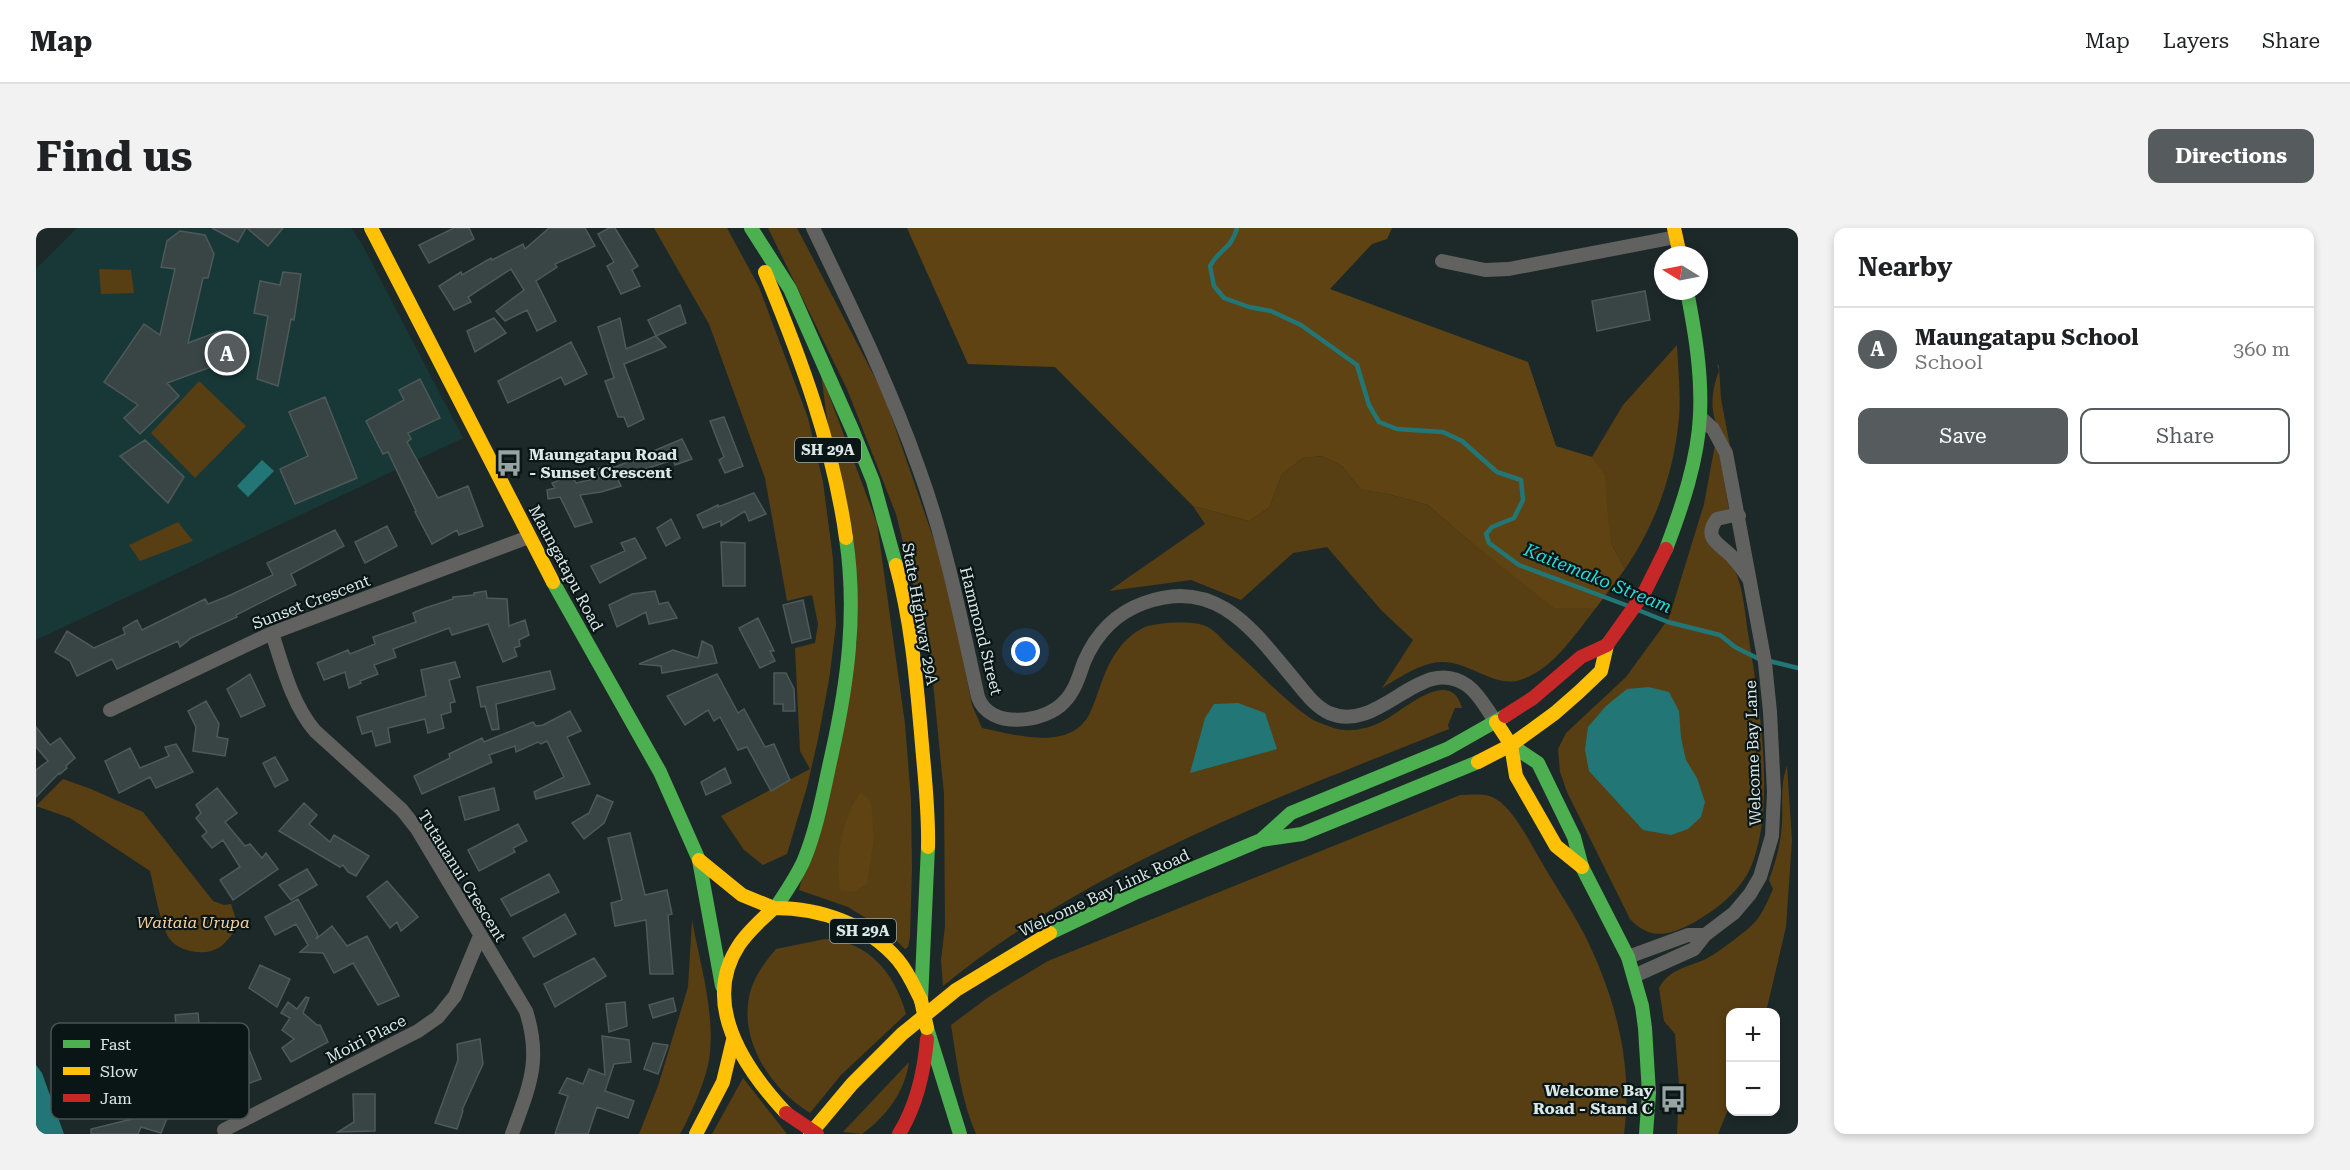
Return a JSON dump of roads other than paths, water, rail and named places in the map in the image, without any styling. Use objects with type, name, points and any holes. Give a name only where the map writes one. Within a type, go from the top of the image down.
[{"type":"main road","name":"Maungatapu Road","points":[[371,228],[529,537],[660,772],[699,860],[723,996]]},
{"type":"main road","name":"State Highway 29A","points":[[748,228],[809,383],[834,474],[850,574],[852,616],[847,684],[825,785],[806,854],[792,883],[775,908]]},
{"type":"main road","name":"State Highway 29A","points":[[748,228],[790,289],[852,429],[873,481],[903,591],[914,656],[926,788],[928,843],[921,1000]]},
{"type":"main road","name":"Welcome Bay Link Road","points":[[810,1134],[852,1083],[956,990],[1037,939],[1137,892],[1261,840],[1302,834],[1466,768],[1511,745],[1555,713],[1601,671],[1607,645],[1644,593],[1665,553],[1680,512],[1693,461],[1700,417],[1700,376],[1688,300]]},
{"type":"main road","name":"Welcome Bay Link Road","points":[[1261,840],[1291,813],[1447,749],[1496,722],[1533,698],[1581,657],[1607,645]]},
{"type":"main road","points":[[1496,722],[1511,745],[1538,763],[1574,837],[1582,867],[1628,957],[1642,1006],[1648,1056],[1649,1093],[1646,1134]]},
{"type":"main road","points":[[1511,745],[1516,776],[1556,846],[1582,867]]},
{"type":"main road","name":"Maungatapu Road","points":[[699,860],[735,891],[753,902],[775,908]]},
{"type":"main road","name":"SH 29A","points":[[817,1134],[786,1113],[758,1081],[733,1040],[725,1014],[723,996],[728,969],[737,947],[775,908],[816,912],[849,923],[876,939],[899,961],[921,1000],[929,1046],[960,1134]]},
{"type":"main road","points":[[696,1134],[723,1082],[733,1040]]},
{"type":"main road","name":"SH 29A","points":[[899,1134],[916,1099],[929,1046]]},
{"type":"street","name":"Hammond Street","points":[[813,228],[876,360],[920,469],[953,580],[978,697],[987,710],[1002,717],[1021,720],[1040,717],[1054,710],[1070,695],[1095,641],[1111,622],[1144,603],[1183,597],[1208,600],[1237,616],[1252,629],[1308,695],[1329,713],[1346,717],[1363,715],[1379,709],[1420,683],[1447,678],[1466,685],[1475,693],[1496,722]]},
{"type":"street","points":[[1442,261],[1485,270],[1509,269],[1675,233]]},
{"type":"street","name":"Welcome Bay Lane","points":[[1634,976],[1694,949],[1705,935],[1734,913],[1750,894],[1767,860],[1772,836],[1774,792],[1770,712],[1759,624],[1726,453],[1713,429],[1700,417]]},
{"type":"street","name":"Welcome Bay Lane","points":[[1739,516],[1717,519],[1711,530],[1712,536],[1751,581]]},
{"type":"street","name":"Sunset Crescent","points":[[110,710],[272,633],[529,537]]},
{"type":"street","name":"Tutauanui Crescent","points":[[272,633],[297,706],[305,720],[402,810],[417,829],[526,1011],[532,1031],[533,1070],[512,1134]]},
{"type":"street","name":"Welcome Bay Lane","points":[[1628,957],[1688,935],[1705,935]]},
{"type":"street","name":"Moiri Place","points":[[249,1117],[418,1031],[438,1017],[455,996],[480,936]]},
{"type":"street","name":"Moiri Place","points":[[224,1130],[246,1119]]},
{"type":"water","points":[[262,460],[274,471],[248,497],[237,486]]},
{"type":"water","points":[[1649,687],[1669,692],[1679,711],[1681,738],[1686,760],[1697,778],[1705,802],[1701,817],[1688,829],[1671,835],[1643,830],[1589,771],[1585,750],[1588,727],[1606,706],[1627,689]]},
{"type":"water","points":[[1238,703],[1265,713],[1277,749],[1190,773],[1205,718],[1214,704]]},
{"type":"water","points":[[36,1065],[42,1073],[51,1098],[51,1119],[59,1119],[64,1134],[36,1134]]},
{"type":"waterway","name":"Kaitemako Stream","points":[[1237,228],[1232,241],[1210,266],[1214,286],[1224,298],[1249,307],[1271,311],[1301,325],[1357,365],[1369,405],[1379,422],[1397,429],[1443,432],[1462,441],[1497,472],[1521,480],[1523,500],[1514,518],[1492,527],[1486,534],[1489,543],[1519,565],[1631,607]]},
{"type":"waterway","name":"Kaitemako Stream","points":[[1638,610],[1668,622],[1720,635],[1735,647],[1757,658],[1798,668]]},
{"type":"place","name":"Maungatapu School","points":[[227,353]]},
{"type":"place","name":"Maungatapu Road - Sunset Crescent","points":[[509,463]]},
{"type":"place","name":"Welcome Bay Road - Stand C","points":[[1673,1099]]},
{"type":"park label","name":"Waitaia Urupa","points":[[193,922]]}]
